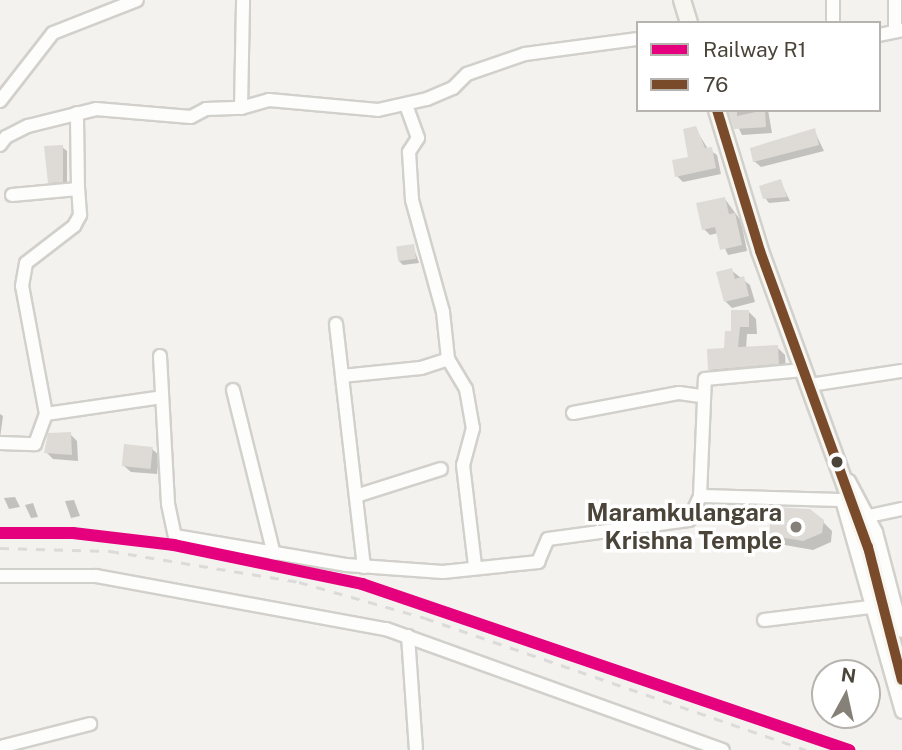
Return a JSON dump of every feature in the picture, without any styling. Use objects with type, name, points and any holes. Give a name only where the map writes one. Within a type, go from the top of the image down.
[{"type":"main road","points":[[682,0],[688,21]]},
{"type":"main road","points":[[718,112],[760,251],[868,547],[902,680]]},
{"type":"street","points":[[0,101],[54,33],[137,0]]},
{"type":"street","points":[[242,108],[243,0]]},
{"type":"street","points":[[833,0],[833,21]]},
{"type":"street","points":[[881,34],[898,30],[895,0]]},
{"type":"street","points":[[0,145],[6,137],[28,126],[96,109],[191,117],[206,109],[242,108],[269,100],[378,110],[406,105],[453,88],[467,74],[525,54],[636,39]]},
{"type":"street","points":[[406,105],[418,138],[409,152],[412,200],[443,312],[448,359],[466,389],[473,428],[463,465],[475,566]]},
{"type":"street","points":[[0,443],[34,444],[46,414],[22,286],[26,263],[74,226],[80,215],[77,113]]},
{"type":"street","points":[[12,195],[78,189]]},
{"type":"street","points":[[336,324],[364,567]]},
{"type":"street","points":[[160,356],[175,536],[364,567],[443,572],[475,566],[538,562],[548,539],[689,520],[700,496],[701,396],[705,379],[807,378],[902,371]]},
{"type":"street","points":[[342,376],[421,368],[448,359]]},
{"type":"street","points":[[233,390],[274,554]]},
{"type":"street","points":[[573,413],[679,393],[701,396]]},
{"type":"street","points":[[46,414],[162,397]]},
{"type":"street","points":[[356,496],[441,469]]},
{"type":"street","points":[[841,469],[869,516],[901,626]]},
{"type":"street","points":[[700,496],[842,500],[870,607],[902,712]]},
{"type":"street","points":[[869,516],[902,509]]},
{"type":"street","points":[[0,576],[96,576],[408,636],[723,750]]},
{"type":"street","points":[[764,620],[870,607]]},
{"type":"street","points":[[408,636],[416,750]]},
{"type":"street","points":[[4,750],[4,746],[90,724]]},
{"type":"building","points":[[729,112],[737,112],[737,116],[765,112],[766,127],[734,129]]},
{"type":"building","points":[[696,126],[705,148],[712,147],[716,168],[675,177],[672,160],[688,157],[683,129]]},
{"type":"building","points":[[815,128],[819,145],[753,162],[750,148]]},
{"type":"building","points":[[63,145],[63,182],[48,183],[44,146]]},
{"type":"building","points":[[781,179],[787,197],[763,199],[759,186]]},
{"type":"building","points":[[725,197],[729,214],[735,213],[742,245],[720,250],[715,227],[702,230],[696,203]]},
{"type":"building","points":[[414,244],[416,259],[398,261],[396,247]]},
{"type":"building","points":[[732,268],[735,279],[744,276],[749,296],[724,302],[716,272]]},
{"type":"building","points":[[731,310],[749,310],[749,327],[740,327],[738,347],[778,345],[779,364],[708,370],[707,349],[724,348],[725,331],[731,331]]},
{"type":"building","points":[[71,432],[72,455],[44,453],[48,433]]},
{"type":"building","points":[[124,444],[153,447],[151,469],[122,466]]},
{"type":"building","name":"Maramkulangara Krishna Temple","points":[[773,507],[810,509],[824,520],[822,533],[803,541],[768,535]]},
{"type":"railway","points":[[0,533],[73,533],[174,545],[362,584],[849,750]]},
{"type":"railway","points":[[0,548],[110,551],[299,582],[425,618],[806,750]]},
{"type":"rail line","name":"R1","points":[[0,533],[73,533],[174,545],[362,584],[849,750]]},
{"type":"transit line","name":"76","points":[[718,112],[760,251],[868,547],[902,680]]},
{"type":"place","name":"Maramkulangara Krishna Temple","points":[[796,527]]}]
